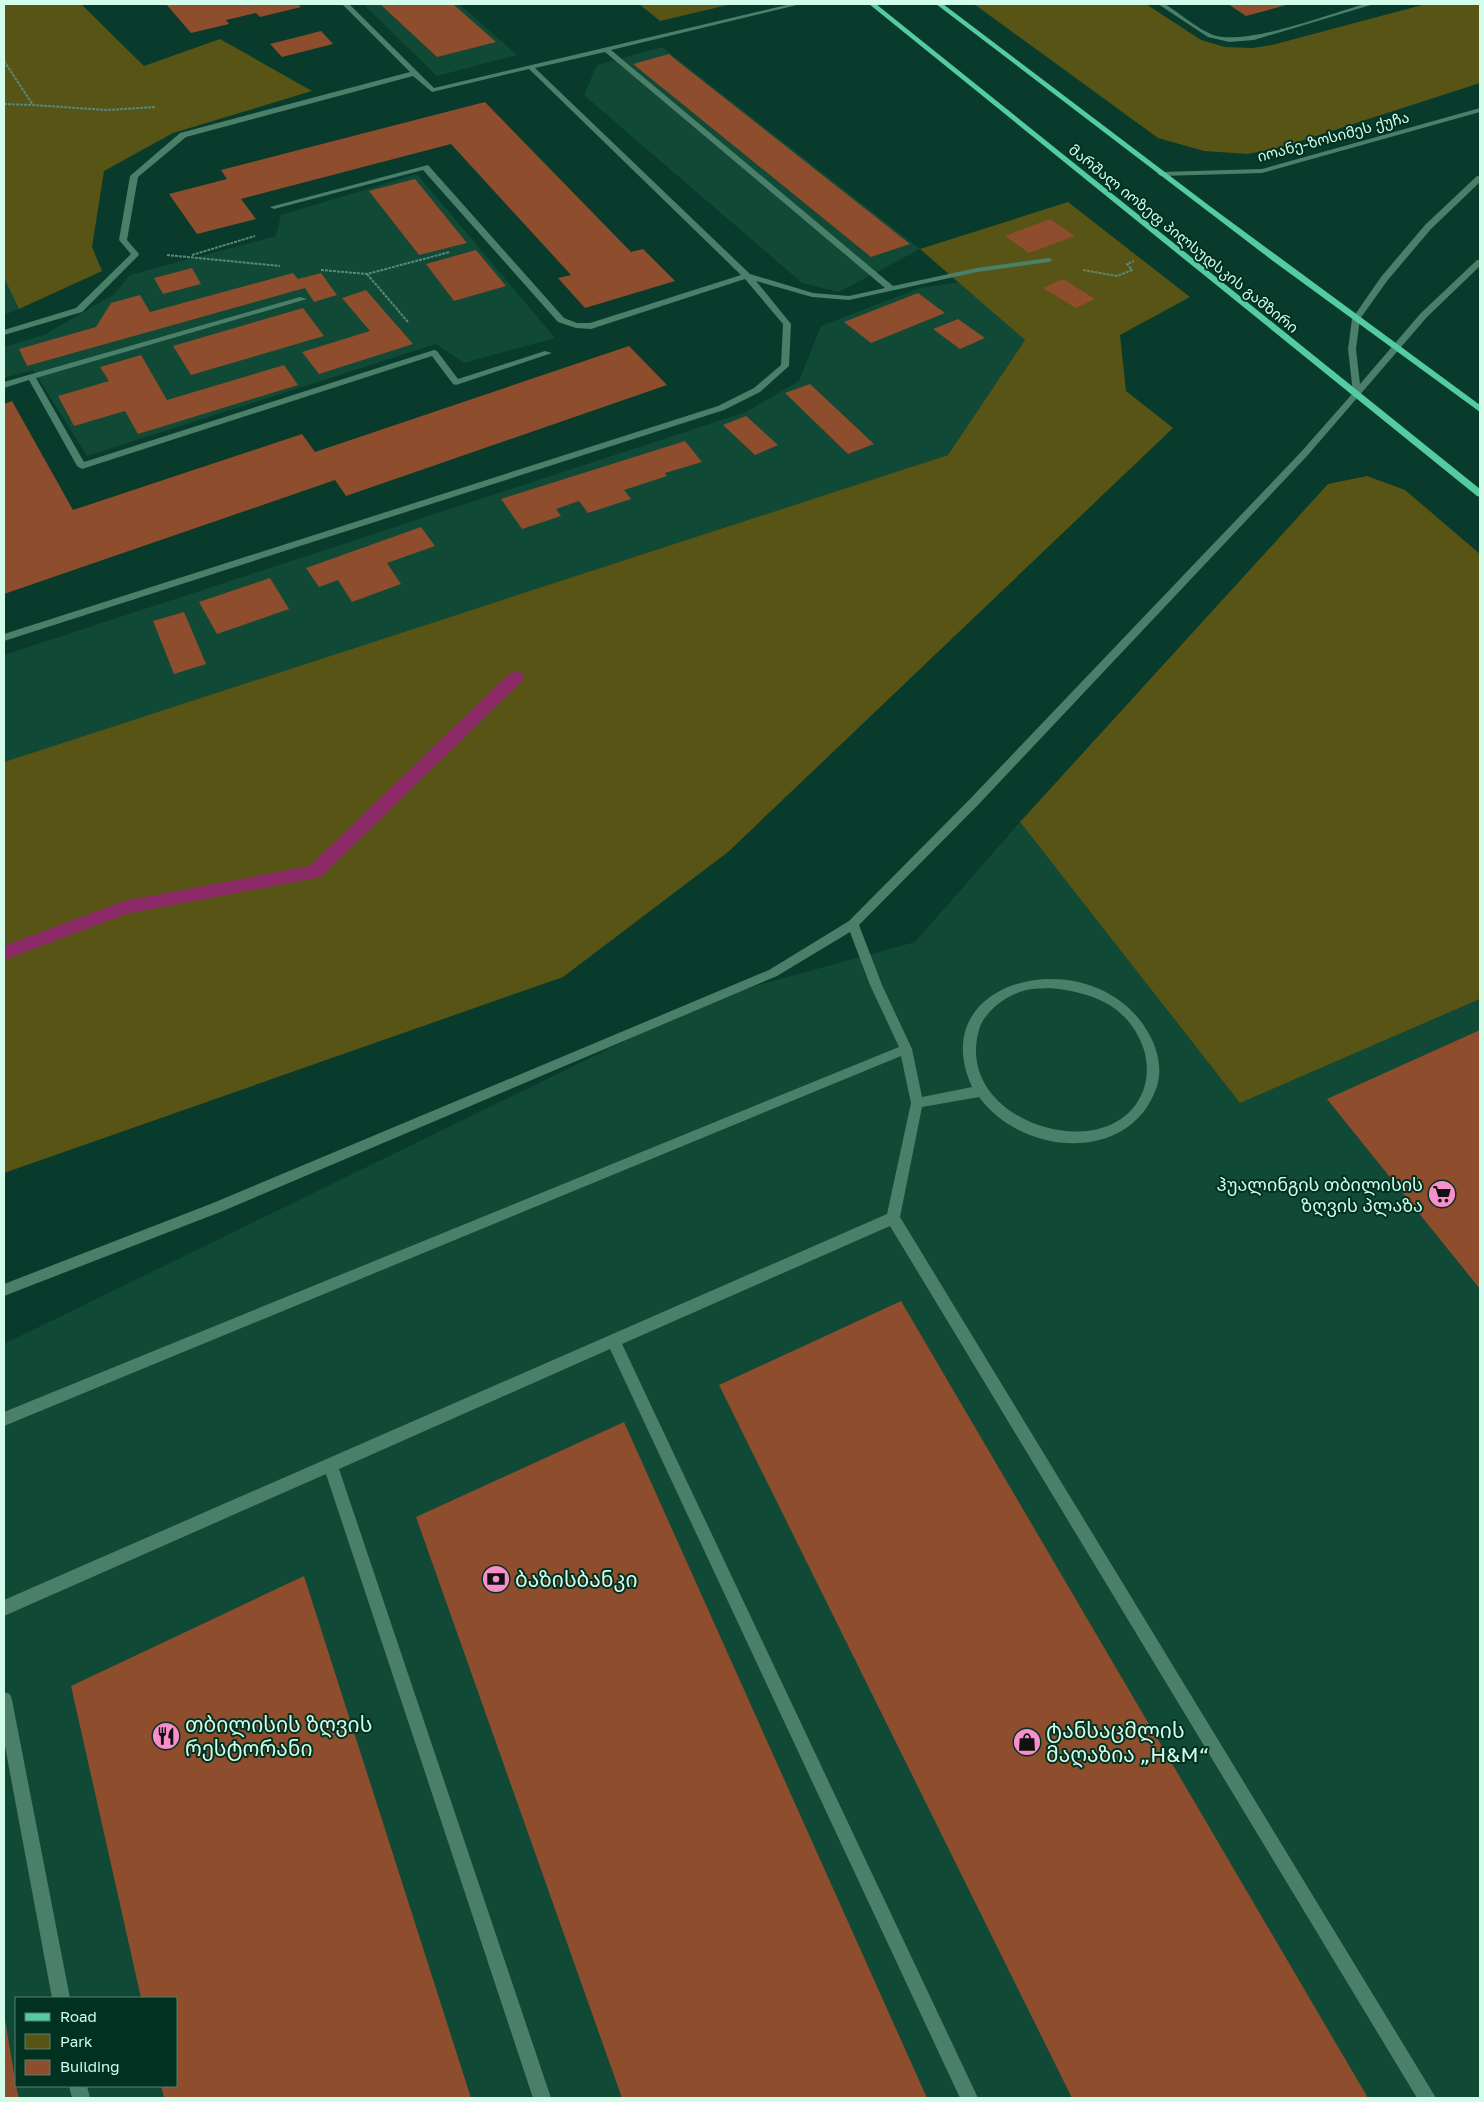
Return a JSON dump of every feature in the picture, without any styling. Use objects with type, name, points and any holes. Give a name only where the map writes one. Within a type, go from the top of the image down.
[{"type":"main road","name":"მარშალ იოზეფ პილსუდსკის გამზირი","points":[[872,4],[1480,494]]},
{"type":"main road","name":"მარშალ იოზეფ პილსუდსკის გამზირი","points":[[938,4],[1161,174],[1396,349],[1480,409]]},
{"type":"street","points":[[345,4],[432,90],[798,4]]},
{"type":"street","points":[[1161,4],[1210,36],[1229,40],[1252,39],[1371,4]]},
{"type":"street","points":[[606,50],[891,288]]},
{"type":"street","points":[[4,638],[721,408],[757,390],[785,366],[787,324],[747,276],[530,67]]},
{"type":"street","points":[[4,333],[79,310],[135,254],[123,240],[134,176],[184,135],[415,73]]},
{"type":"street","name":"იოანე-ზოსიმეს ქუჩა","points":[[1161,174],[1262,171],[1480,110]]},
{"type":"street","points":[[274,207],[425,167],[561,320],[576,325],[591,326],[747,276],[812,295],[848,298],[977,270],[1049,260]]},
{"type":"street","points":[[1357,394],[1352,349],[1356,319],[1384,279],[1428,227],[1480,178]]},
{"type":"street","points":[[4,1290],[218,1207],[773,973],[853,924],[974,802],[1304,454],[1424,315],[1480,262]]},
{"type":"street","points":[[4,385],[303,299]]},
{"type":"street","points":[[31,377],[82,466],[434,353],[456,382],[548,353]]},
{"type":"street","points":[[853,924],[876,985],[906,1049],[917,1103],[893,1218],[1427,2098]]},
{"type":"street","points":[[1049,983],[1079,986],[1107,997],[1130,1015],[1146,1037],[1154,1062],[1152,1087],[1140,1109],[1120,1126],[1091,1136],[1059,1138],[1027,1129],[1000,1113],[980,1091],[969,1065],[969,1040],[972,1032],[978,1017],[996,998],[1021,987],[1049,983]]},
{"type":"street","points":[[4,1419],[906,1049]]},
{"type":"street","points":[[917,1103],[980,1091]]},
{"type":"street","points":[[4,1608],[893,1218]]},
{"type":"street","points":[[613,1341],[969,2098]]},
{"type":"street","points":[[330,1464],[542,2098]]},
{"type":"street","points":[[4,1700],[62,1997]]},
{"type":"path","points":[[4,61],[33,105]]},
{"type":"path","points":[[4,104],[106,110],[162,106]]},
{"type":"path","points":[[189,256],[265,232],[274,207]]},
{"type":"path","points":[[317,269],[366,274],[491,241]]},
{"type":"path","points":[[135,254],[189,256],[288,266]]},
{"type":"path","points":[[1049,260],[1080,270],[1117,276],[1132,270],[1127,264],[1140,258]]},
{"type":"path","points":[[366,274],[434,353]]},
{"type":"shaded area","points":[[363,4],[459,4],[517,55],[437,76]]},
{"type":"shaded area","points":[[662,47],[920,249],[839,292],[802,283],[584,95],[597,65]]},
{"type":"shaded area","points":[[417,174],[555,338],[464,363],[436,344],[87,456],[33,370],[4,378],[4,347],[44,335],[113,295],[130,275],[276,236],[281,215]]},
{"type":"shaded area","points":[[4,278],[19,309],[4,315]]},
{"type":"shaded area","points":[[959,282],[1025,340],[948,455],[4,762],[4,655],[746,412],[799,381],[821,326],[920,288]]},
{"type":"shaded area","points":[[1020,822],[1240,1103],[1480,999],[1480,2098],[4,2098],[4,1344],[715,997],[915,942]]},
{"type":"green space","points":[[4,4],[81,4],[144,66],[220,39],[312,91],[173,133],[104,171],[92,247],[102,271],[19,309],[4,278]]},
{"type":"green space","points":[[639,4],[732,4],[660,21]]},
{"type":"green space","points":[[974,4],[1146,4],[1201,40],[1225,47],[1252,48],[1272,45],[1426,4],[1480,4],[1480,83],[1282,147],[1248,154],[1204,151],[1158,138]]},
{"type":"green space","points":[[1068,202],[1190,297],[1120,335],[1126,391],[1173,428],[728,852],[563,977],[4,1173],[4,762],[948,455],[1025,340],[920,249]]},
{"type":"green space","points":[[1367,476],[1405,490],[1480,554],[1480,999],[1240,1103],[1020,822],[1328,484]]},
{"type":"building","points":[[166,4],[298,4],[301,7],[260,17],[256,13],[226,20],[229,24],[191,33]]},
{"type":"building","points":[[380,4],[453,4],[496,42],[437,57]]},
{"type":"building","points":[[1228,4],[1290,4],[1246,16]]},
{"type":"building","points":[[321,31],[333,44],[282,57],[270,44]]},
{"type":"building","points":[[669,54],[910,244],[871,257],[633,64]]},
{"type":"building","points":[[485,102],[631,252],[643,249],[675,281],[585,308],[558,278],[571,275],[451,144],[241,199],[256,219],[197,234],[169,194],[227,179],[221,170]]},
{"type":"building","points":[[415,179],[467,243],[419,255],[369,191]]},
{"type":"building","points":[[1050,219],[1075,236],[1029,253],[1005,236]]},
{"type":"building","points":[[476,250],[506,286],[454,301],[426,264]]},
{"type":"building","points":[[192,268],[201,284],[163,294],[154,278]]},
{"type":"building","points":[[293,273],[298,279],[321,273],[337,295],[314,302],[305,288],[27,366],[19,349],[96,327],[111,303],[140,295],[150,312]]},
{"type":"building","points":[[1063,279],[1095,299],[1076,308],[1043,288]]},
{"type":"building","points":[[366,290],[413,344],[319,374],[302,352],[370,331],[342,298]]},
{"type":"building","points":[[918,293],[945,313],[871,343],[844,322]]},
{"type":"building","points":[[303,308],[324,336],[191,375],[173,346]]},
{"type":"building","points":[[958,319],[985,338],[960,349],[933,329]]},
{"type":"building","points":[[629,346],[667,385],[346,496],[335,480],[4,594],[4,404],[12,401],[73,510],[302,434],[315,452]]},
{"type":"building","points":[[141,355],[167,400],[284,365],[298,385],[138,434],[125,411],[74,426],[58,396],[109,381],[100,367]]},
{"type":"building","points":[[810,384],[874,444],[848,454],[785,393]]},
{"type":"building","points":[[746,416],[778,445],[755,455],[723,425]]},
{"type":"building","points":[[685,441],[702,462],[665,473],[667,476],[624,490],[631,499],[588,513],[579,501],[556,509],[561,516],[522,529],[501,499]]},
{"type":"building","points":[[421,527],[435,546],[387,563],[401,584],[352,602],[338,580],[319,587],[306,568]]},
{"type":"building","points":[[270,578],[289,609],[217,634],[199,602]]},
{"type":"building","points":[[184,612],[206,664],[174,674],[153,621]]},
{"type":"building","name":"ჰუალინგის თბილისის ზღვის პლაზა","points":[[1480,1030],[1480,1289],[1327,1099]]},
{"type":"building","name":"ტანსაცმლის მაღაზია „H&M“","points":[[901,1301],[1368,2098],[1072,2098],[719,1385]]},
{"type":"building","points":[[624,1422],[927,2098],[622,2098],[416,1517]]},
{"type":"building","points":[[304,1576],[471,2098],[164,2098],[161,2087],[178,2087],[178,1997],[141,1997],[71,1686]]},
{"type":"building","points":[[5,2019],[15,2087],[19,2098],[4,2098]]},
{"type":"waterway","points":[[4,953],[124,908],[315,872],[516,677]]},
{"type":"place","name":"ჰუალინგის თბილისის ზღვის პლაზა","points":[[1442,1194]]},
{"type":"place","name":"ბაზისბანკი","points":[[496,1579]]},
{"type":"place","name":"თბილისის ზღვის რესტორანი","points":[[166,1736]]},
{"type":"place","name":"ტანსაცმლის მაღაზია „H&M“","points":[[1027,1742]]}]
